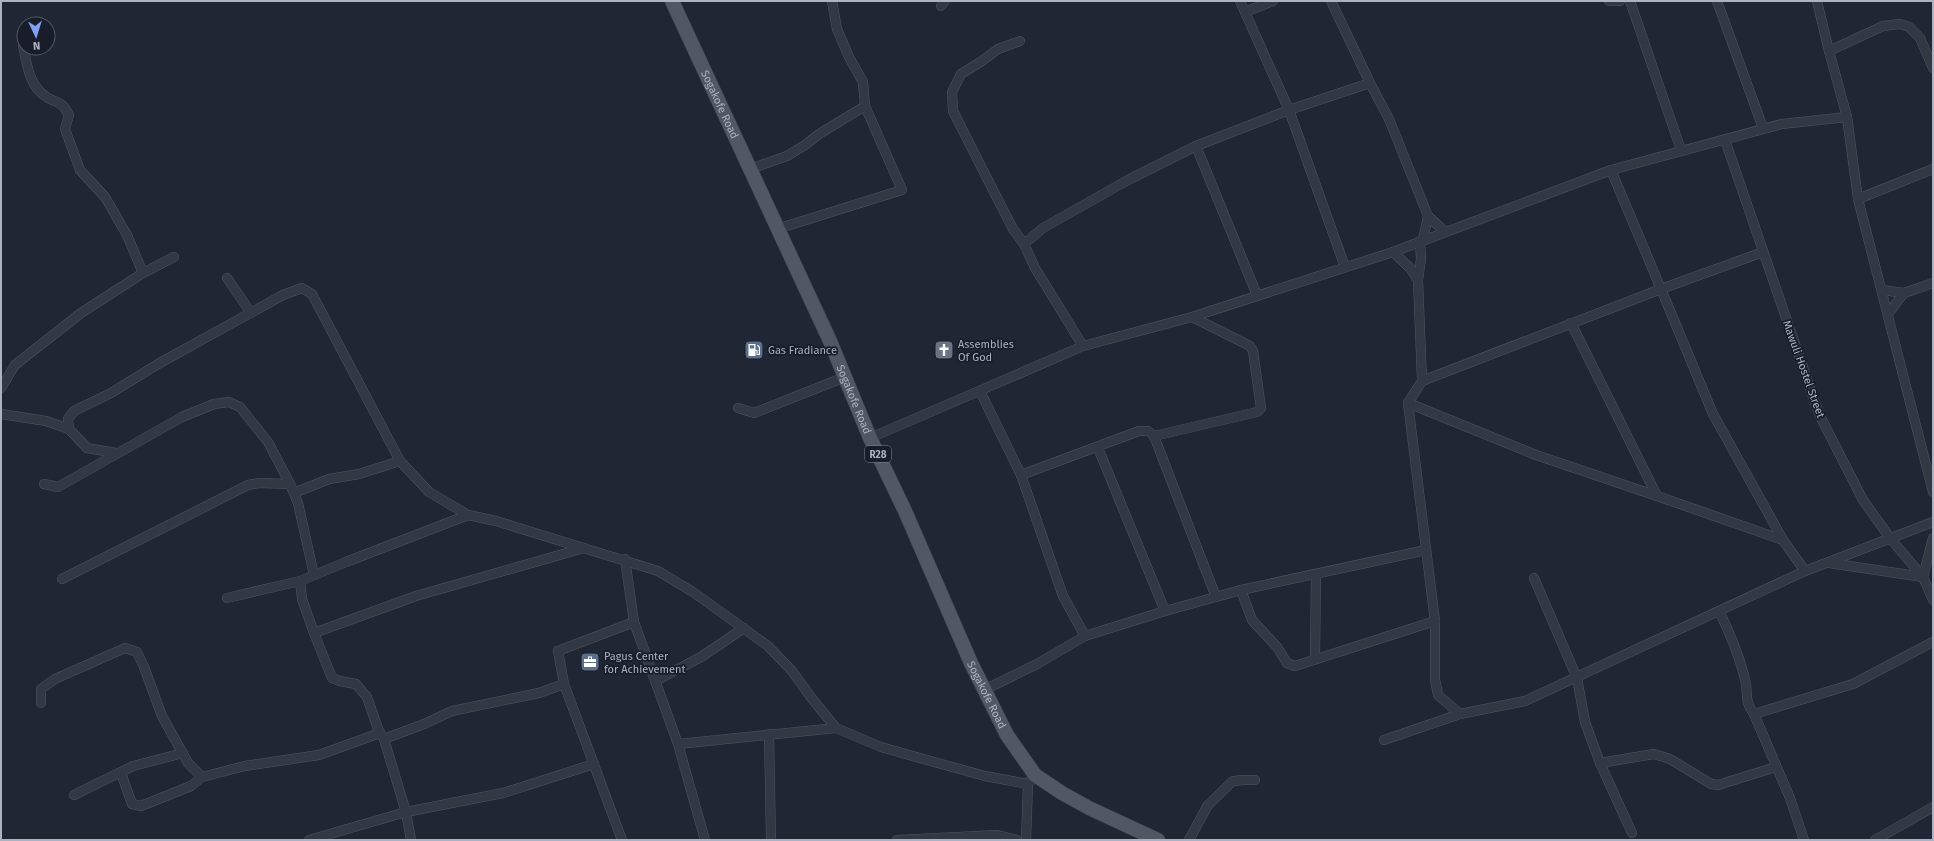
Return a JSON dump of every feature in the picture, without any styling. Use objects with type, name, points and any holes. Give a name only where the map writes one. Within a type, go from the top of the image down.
[{"type":"main road","name":"Sogakofe Road","points":[[672,1],[830,341],[870,438],[905,511],[971,663],[1031,780],[1062,793],[1089,808],[1158,840]]},
{"type":"street","points":[[777,229],[902,190],[865,106],[863,82],[849,57],[837,29],[832,1]]},
{"type":"street","points":[[1240,1],[1289,110],[1345,267]]},
{"type":"street","points":[[1245,12],[1273,1]]},
{"type":"street","points":[[1331,1],[1370,83],[1389,118],[1428,216],[1445,232]]},
{"type":"street","points":[[1609,1],[1620,1]]},
{"type":"street","points":[[1630,1],[1681,150]]},
{"type":"street","points":[[1718,1],[1763,128]]},
{"type":"street","points":[[1817,1],[1847,117],[1858,199],[1933,492]]},
{"type":"street","points":[[1829,51],[1883,26],[1900,24],[1909,27],[1920,38],[1933,68]]},
{"type":"street","points":[[1020,41],[998,49],[961,74],[952,92],[953,111],[1013,229],[1024,244],[1035,268],[1072,324],[1083,346]]},
{"type":"street","points":[[25,56],[31,81],[47,97],[64,104],[69,115],[65,129],[80,170],[104,197],[127,235],[143,273]]},
{"type":"street","points":[[1024,244],[1043,228],[1128,180],[1196,146],[1289,110],[1370,83]]},
{"type":"street","points":[[750,169],[787,156],[819,134],[865,106]]},
{"type":"street","points":[[870,438],[1083,346],[1192,317],[1393,252],[1611,170],[1681,150],[1725,140],[1763,128],[1782,124],[1847,117]]},
{"type":"street","name":"Mawuli Hostel Street","points":[[1725,140],[1819,414],[1863,500],[1890,538],[1923,577],[1933,600]]},
{"type":"street","points":[[1196,146],[1257,295]]},
{"type":"street","points":[[1858,199],[1933,169]]},
{"type":"street","points":[[1611,170],[1713,414],[1783,540],[1805,571]]},
{"type":"street","points":[[1428,216],[1422,241],[1418,280],[1422,381],[1408,403],[1435,621],[1435,679],[1438,695],[1460,714]]},
{"type":"street","points":[[1393,252],[1410,268],[1418,280]]},
{"type":"street","points":[[1422,381],[1661,289],[1763,252]]},
{"type":"street","points":[[1,388],[15,365],[81,313],[143,273],[174,258]]},
{"type":"street","points":[[227,278],[251,313]]},
{"type":"street","points":[[1882,290],[1904,293],[1933,283]]},
{"type":"street","points":[[69,429],[68,419],[74,411],[111,393],[158,364],[283,295],[302,288],[312,294],[400,461],[429,492],[468,515],[658,570],[693,592],[768,646],[792,670],[813,700],[836,728],[881,747],[985,776],[1031,780],[1026,840]]},
{"type":"street","points":[[1888,314],[1904,293]]},
{"type":"street","points":[[1154,436],[1257,412],[1261,408],[1253,351],[1250,346],[1192,317]]},
{"type":"street","points":[[1572,323],[1657,496]]},
{"type":"street","points":[[738,408],[754,413],[845,377]]},
{"type":"street","points":[[980,391],[1021,475],[1063,596],[1085,636]]},
{"type":"street","points":[[44,484],[58,486],[182,417],[214,404],[229,402],[240,407],[268,442],[292,489],[314,575]]},
{"type":"street","points":[[1408,403],[1536,455],[1783,540]]},
{"type":"street","points":[[1,406],[4,415],[46,421],[69,429],[87,448],[116,453]]},
{"type":"street","points":[[1021,475],[1098,448],[1139,431],[1148,431],[1154,436],[1216,597]]},
{"type":"street","points":[[1098,448],[1165,611]]},
{"type":"street","points":[[62,579],[248,485],[259,483],[292,489],[329,479],[359,474],[400,461]]},
{"type":"street","points":[[227,598],[300,581],[468,515]]},
{"type":"street","points":[[1384,740],[1460,714],[1525,700],[1577,678],[1805,571],[1933,522]]},
{"type":"street","points":[[1828,563],[1923,577],[1933,538]]},
{"type":"street","points":[[314,633],[416,596],[584,548]]},
{"type":"street","points":[[984,690],[1037,664],[1085,636],[1165,611],[1241,590],[1426,550]]},
{"type":"street","points":[[625,560],[634,622],[678,744],[705,840]]},
{"type":"street","points":[[1315,658],[1316,574]]},
{"type":"street","points":[[1534,578],[1577,678],[1585,722],[1600,763],[1632,833]]},
{"type":"street","points":[[300,581],[302,599],[332,678],[356,684],[367,696],[382,736],[406,812],[411,840]]},
{"type":"street","points":[[1241,590],[1252,620],[1277,647],[1287,663],[1295,666],[1315,658],[1435,621]]},
{"type":"street","points":[[1718,611],[1733,641],[1746,680],[1748,707],[1754,714],[1790,798],[1804,840]]},
{"type":"street","points":[[622,840],[564,684],[558,651],[634,622]]},
{"type":"street","points":[[655,681],[701,657],[744,628]]},
{"type":"street","points":[[1754,714],[1854,684],[1933,642]]},
{"type":"street","points":[[41,703],[41,689],[55,680],[125,648],[137,652],[162,716],[188,762],[202,777]]},
{"type":"street","points":[[121,773],[132,804],[141,806],[191,786],[202,777],[245,766],[319,755],[424,724],[452,711],[539,693],[564,684]]},
{"type":"street","points":[[678,744],[836,728]]},
{"type":"street","points":[[769,734],[771,840]]},
{"type":"street","points":[[74,795],[133,766],[183,753]]},
{"type":"street","points":[[1600,763],[1654,754],[1670,759],[1711,784],[1718,786],[1776,767]]},
{"type":"street","points":[[310,840],[406,812],[503,793],[594,764]]},
{"type":"street","points":[[1189,840],[1208,805],[1233,782],[1255,780]]},
{"type":"street","points":[[1875,840],[1933,807]]},
{"type":"street","points":[[897,840],[997,836],[1017,840]]},
{"type":"place","name":"Gas Fradiance","points":[[754,350]]},
{"type":"place","name":"Assemblies Of God","points":[[944,350]]},
{"type":"place","name":"Pagus Center for Achievement","points":[[590,662]]}]
